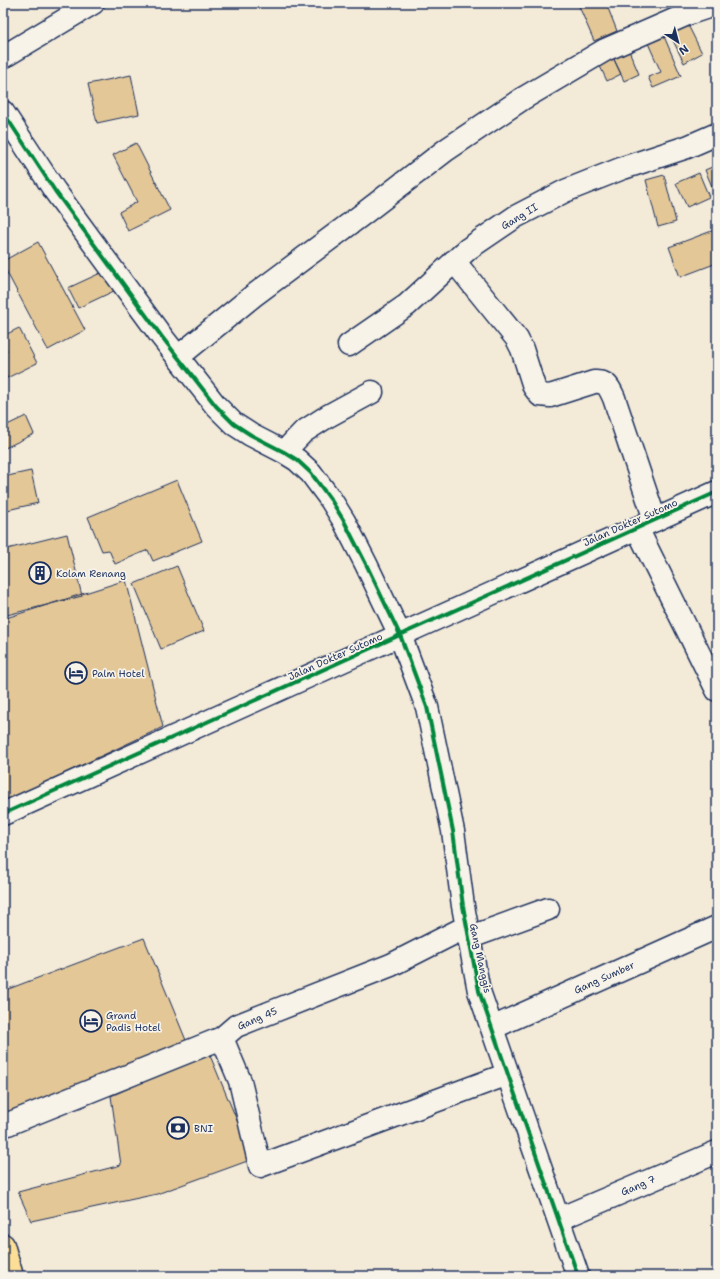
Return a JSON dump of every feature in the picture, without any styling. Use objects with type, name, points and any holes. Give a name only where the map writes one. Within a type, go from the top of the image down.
[{"type":"main road","points":[[3,1245],[12,1276]]},
{"type":"street","points":[[3,56],[93,3]]},
{"type":"street","points":[[178,357],[253,296],[446,150],[522,99],[605,50],[690,13],[717,4]]},
{"type":"street","name":"Gang Manggis","points":[[3,112],[55,191],[216,406],[234,424],[297,460],[311,473],[331,500],[366,564],[400,635],[427,707],[454,831],[467,932],[479,991],[578,1276]]},
{"type":"street","name":"Gang II","points":[[349,345],[407,305],[468,249],[515,217],[565,191],[623,168],[687,147],[717,134]]},
{"type":"street","points":[[454,261],[516,339],[522,349],[534,387],[540,395],[550,396],[594,382],[600,382],[608,386],[614,398],[646,524],[717,690]]},
{"type":"street","points":[[284,452],[304,432],[328,416],[372,392]]},
{"type":"street","name":"Jalan Dokter Sutomo","points":[[3,814],[717,492]]},
{"type":"street","name":"Gang 45","points":[[3,1126],[222,1038],[236,1026],[391,965],[467,932],[548,909]]},
{"type":"street","name":"Gang Sumber","points":[[492,1028],[717,927]]},
{"type":"street","points":[[222,1038],[240,1081],[260,1166],[508,1074]]},
{"type":"street","name":"Gang 7","points":[[559,1219],[717,1152]]},
{"type":"building","points":[[606,3],[617,31],[594,41],[578,4]]},
{"type":"building","points":[[684,17],[702,53],[684,63],[666,26]]},
{"type":"building","points":[[663,34],[681,76],[653,88],[648,77],[661,72],[647,41]]},
{"type":"building","points":[[627,46],[639,74],[624,81],[611,53]]},
{"type":"building","points":[[611,53],[621,74],[607,81],[597,60]]},
{"type":"building","points":[[131,75],[139,114],[97,123],[88,84]]},
{"type":"building","points":[[136,143],[170,210],[128,231],[119,212],[137,202],[113,155]]},
{"type":"building","points":[[717,165],[717,198],[705,170]]},
{"type":"building","points":[[699,173],[709,197],[687,207],[676,183]]},
{"type":"building","points":[[664,175],[676,222],[658,227],[646,180]]},
{"type":"building","points":[[717,229],[717,263],[680,277],[669,247]]},
{"type":"building","points":[[38,242],[85,330],[48,350],[3,265],[3,261]]},
{"type":"building","points":[[107,270],[116,290],[78,308],[68,288]]},
{"type":"building","points":[[19,328],[37,363],[7,378],[3,370],[3,353],[7,351],[3,343],[3,336]]},
{"type":"building","points":[[3,397],[6,416],[3,417]]},
{"type":"building","points":[[26,416],[34,434],[3,449],[3,427]]},
{"type":"building","points":[[31,471],[38,503],[3,511],[3,477]]},
{"type":"building","points":[[177,480],[202,541],[153,561],[148,550],[115,564],[109,550],[102,551],[88,517]]},
{"type":"building","name":"Kolam Renang","points":[[67,534],[82,596],[3,616],[3,550]]},
{"type":"building","points":[[177,566],[204,631],[161,649],[134,584]]},
{"type":"building","name":"Palm Hotel","points":[[126,580],[163,727],[3,802],[3,619]]},
{"type":"building","name":"Grand Padis Hotel","points":[[144,938],[190,1050],[3,1116],[3,991]]},
{"type":"building","name":"BNI","points":[[209,1053],[253,1159],[157,1194],[31,1221],[18,1192],[121,1165],[111,1096]]},
{"type":"cycle path","points":[[3,112],[55,191],[162,337],[216,406],[234,424],[297,460],[311,473],[344,521],[366,564],[400,635],[427,707],[453,831],[463,906],[479,991],[578,1276]]},
{"type":"cycle path","points":[[3,814],[717,492]]},
{"type":"place","name":"Kolam Renang","points":[[40,573]]},
{"type":"place","name":"Palm Hotel","points":[[76,673]]},
{"type":"place","name":"Grand Padis Hotel","points":[[91,1021]]},
{"type":"place","name":"BNI","points":[[178,1128]]}]
